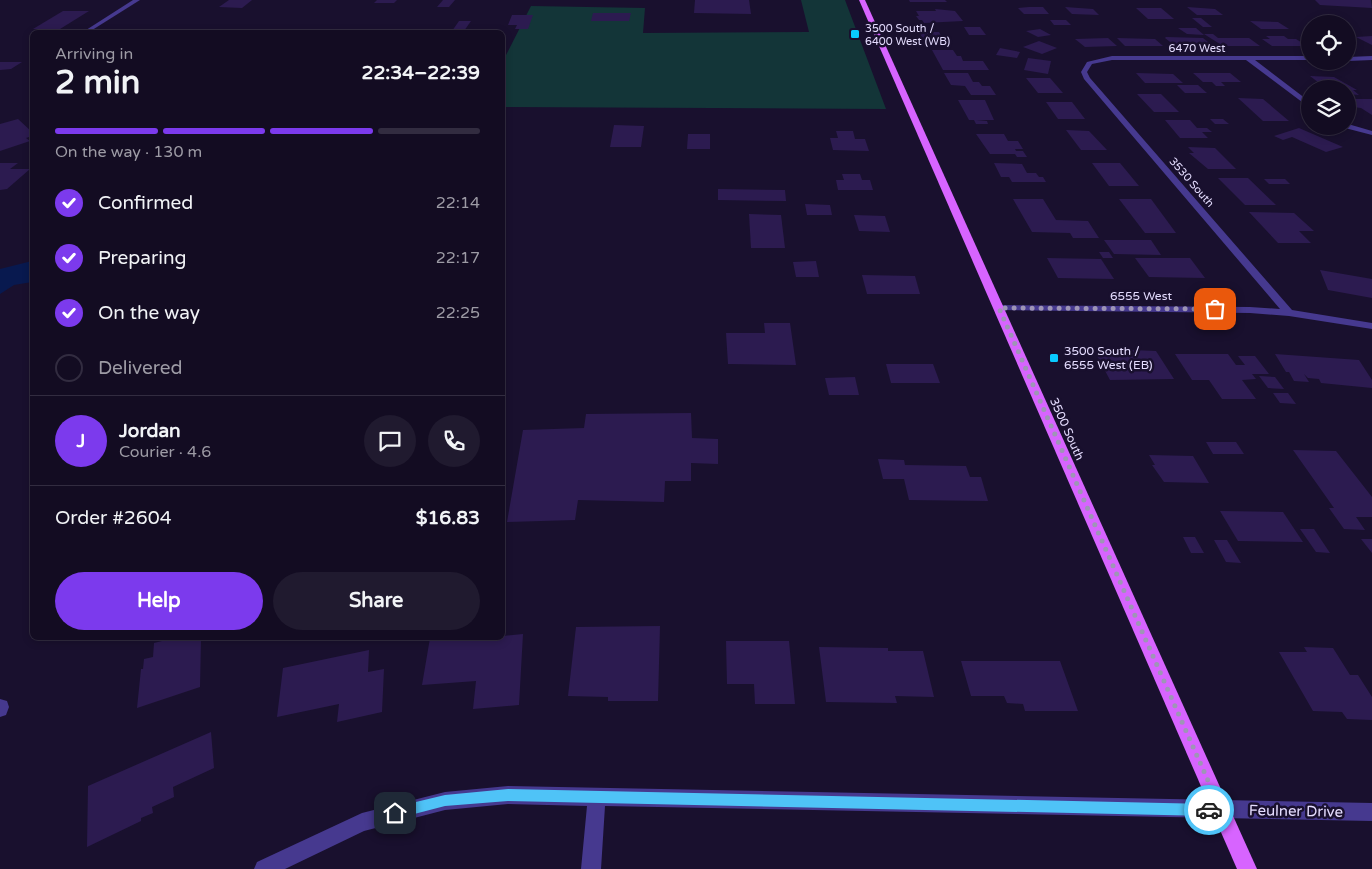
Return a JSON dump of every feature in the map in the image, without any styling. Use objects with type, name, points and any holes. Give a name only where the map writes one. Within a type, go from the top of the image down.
[{"type":"main road","name":"3500 South","points":[[862,0],[1247,869]]},
{"type":"street","points":[[89,30],[137,0]]},
{"type":"street","name":"6470 West","points":[[1086,65],[1093,61],[1112,58],[1301,58]]},
{"type":"street","points":[[1248,58],[1301,99]]},
{"type":"street","points":[[1356,58],[1372,58]]},
{"type":"street","name":"3530 South","points":[[1086,65],[1084,72],[1087,79],[1289,312]]},
{"type":"street","points":[[1356,128],[1372,133]]},
{"type":"street","name":"6555 West","points":[[999,308],[1234,309],[1289,312],[1372,326]]},
{"type":"street","name":"Feulner Drive","points":[[264,869],[362,822],[445,800],[508,795],[1372,812]]},
{"type":"street","points":[[590,869],[597,798]]},
{"type":"green space","points":[[801,0],[845,0],[886,109],[505,107],[505,57],[531,6],[645,8],[643,33],[809,32]]},
{"type":"shaded area","points":[[30,262],[30,282],[14,285],[0,294],[0,269]]},
{"type":"building","points":[[229,0],[252,0],[242,8],[219,7]]},
{"type":"building","points":[[377,0],[397,0],[394,3],[374,3]]},
{"type":"building","points":[[443,0],[455,0],[449,7],[437,7]]},
{"type":"building","points":[[695,0],[749,0],[751,14],[694,13]]},
{"type":"building","points":[[909,0],[945,0],[947,2],[910,2]]},
{"type":"building","points":[[1315,0],[1371,0],[1372,8],[1320,5]]},
{"type":"building","points":[[1043,7],[1049,14],[1024,14],[1018,8]]},
{"type":"building","points":[[1065,7],[1093,9],[1099,15],[1072,14]]},
{"type":"building","points":[[1187,7],[1215,9],[1223,15],[1197,15]]},
{"type":"building","points":[[1136,8],[1161,8],[1174,19],[1148,19]]},
{"type":"building","points":[[935,9],[955,11],[963,21],[924,23],[916,16],[919,16],[916,11],[936,11]]},
{"type":"building","points":[[63,11],[89,11],[60,29],[33,29]]},
{"type":"building","points":[[593,13],[631,13],[629,21],[591,21]]},
{"type":"building","points":[[512,15],[533,15],[528,29],[515,29],[517,25],[508,25]]},
{"type":"building","points":[[1192,18],[1201,18],[1212,27],[1203,27]]},
{"type":"building","points":[[1050,20],[1066,20],[1071,25],[1054,25]]},
{"type":"building","points":[[459,21],[471,21],[465,30],[453,30]]},
{"type":"building","points":[[1250,21],[1278,22],[1289,29],[1261,29]]},
{"type":"building","points":[[964,27],[980,27],[986,35],[969,35]]},
{"type":"building","points":[[1178,28],[1196,28],[1204,35],[1187,34]]},
{"type":"building","points":[[1040,29],[1051,35],[1038,37],[1026,31]]},
{"type":"building","points":[[919,32],[939,32],[944,41],[924,41]]},
{"type":"building","points":[[1204,34],[1213,34],[1218,38],[1249,38],[1260,46],[1223,46]]},
{"type":"building","points":[[1266,36],[1284,36],[1288,39],[1296,39],[1301,42],[1301,46],[1272,46],[1262,39],[1270,39]]},
{"type":"building","points":[[1372,36],[1372,45],[1356,37]]},
{"type":"building","points":[[1166,37],[1203,38],[1213,46],[1174,45]]},
{"type":"building","points":[[1108,38],[1117,46],[1085,47],[1075,39]]},
{"type":"building","points":[[1117,38],[1155,39],[1163,46],[1125,46]]},
{"type":"building","points":[[1039,41],[1057,48],[1042,54],[1023,47]]},
{"type":"building","points":[[1000,48],[1020,52],[1017,58],[996,55]]},
{"type":"building","points":[[932,50],[953,50],[957,56],[961,56],[963,61],[983,61],[989,70],[943,70]]},
{"type":"building","points":[[1028,58],[1051,61],[1048,74],[1024,70]]},
{"type":"building","points":[[0,62],[22,62],[11,69],[0,70]]},
{"type":"building","points":[[944,73],[968,73],[973,82],[979,82],[982,86],[990,86],[996,95],[971,95],[965,86],[951,85]]},
{"type":"building","points":[[1136,73],[1173,74],[1183,83],[1145,83]]},
{"type":"building","points":[[1193,73],[1230,73],[1241,82],[1221,82],[1225,86],[1216,86],[1212,82],[1203,82]]},
{"type":"building","points":[[1310,76],[1334,77],[1339,80],[1315,80]]},
{"type":"building","points":[[1026,78],[1050,78],[1063,93],[1038,93]]},
{"type":"building","points":[[1177,85],[1198,85],[1207,93],[1185,93]]},
{"type":"building","points":[[1137,94],[1161,94],[1179,112],[1154,112]]},
{"type":"building","points":[[1238,98],[1263,99],[1289,121],[1263,121]]},
{"type":"building","points":[[1356,99],[1372,99],[1372,115],[1361,108],[1356,107]]},
{"type":"building","points":[[958,100],[985,100],[994,120],[976,120],[987,121],[988,124],[976,124],[974,120],[969,120]]},
{"type":"building","points":[[1046,102],[1072,102],[1085,119],[1058,119]]},
{"type":"building","points":[[18,119],[30,130],[30,137],[26,138],[30,141],[0,151],[0,124]]},
{"type":"building","points":[[1210,119],[1223,119],[1229,124],[1215,124]]},
{"type":"building","points":[[1165,120],[1190,120],[1197,128],[1207,128],[1212,132],[1202,132],[1208,138],[1180,138]]},
{"type":"building","points":[[614,125],[644,126],[641,147],[610,147]]},
{"type":"building","points":[[1299,128],[1301,129],[1301,135],[1315,135],[1343,147],[1326,152],[1292,137],[1283,140],[1274,136]]},
{"type":"building","points":[[1066,130],[1089,131],[1107,150],[1081,150]]},
{"type":"building","points":[[836,131],[853,131],[855,139],[865,139],[869,151],[833,150],[830,138],[838,138]]},
{"type":"building","points":[[688,134],[710,134],[710,149],[687,149]]},
{"type":"building","points":[[976,134],[1004,134],[1008,141],[1018,141],[1023,149],[1015,149],[1016,151],[1023,151],[1027,157],[1017,157],[1015,154],[990,154]]},
{"type":"building","points":[[1188,147],[1215,148],[1236,169],[1208,169],[1189,153],[1194,153]]},
{"type":"building","points":[[0,163],[18,163],[10,169],[30,169],[7,189],[0,190]]},
{"type":"building","points":[[994,163],[1022,164],[1027,173],[1036,173],[1039,177],[1043,177],[1046,182],[1012,182],[1009,177],[1001,177]]},
{"type":"building","points":[[1092,163],[1120,163],[1139,186],[1109,186]]},
{"type":"building","points":[[842,174],[860,174],[862,180],[870,180],[873,190],[838,190],[836,180],[844,180]]},
{"type":"building","points":[[1218,178],[1248,178],[1276,205],[1245,205]]},
{"type":"building","points":[[1264,179],[1285,179],[1290,184],[1269,184]]},
{"type":"building","points":[[718,189],[785,190],[786,201],[718,200]]},
{"type":"building","points":[[1013,199],[1043,199],[1056,220],[1088,221],[1099,238],[1073,238],[1070,233],[1032,232]]},
{"type":"building","points":[[1119,199],[1151,199],[1176,233],[1145,233]]},
{"type":"building","points":[[805,204],[830,205],[832,215],[807,215]]},
{"type":"building","points":[[1249,212],[1294,213],[1314,231],[1299,231],[1311,243],[1278,243]]},
{"type":"building","points":[[749,214],[781,215],[785,248],[751,248]]},
{"type":"building","points":[[854,215],[885,216],[890,232],[859,231]]},
{"type":"building","points":[[1104,240],[1151,240],[1161,255],[1114,254]]},
{"type":"building","points":[[1099,252],[1109,252],[1113,258],[1103,258]]},
{"type":"building","points":[[1047,258],[1101,259],[1114,279],[1058,278]]},
{"type":"building","points":[[1135,258],[1190,258],[1205,278],[1149,277]]},
{"type":"building","points":[[816,261],[819,277],[796,277],[793,262]]},
{"type":"building","points":[[1320,270],[1372,279],[1372,298],[1328,290]]},
{"type":"building","points":[[862,275],[915,276],[920,294],[867,294]]},
{"type":"building","points":[[764,323],[790,323],[796,365],[728,364],[726,333],[765,333]]},
{"type":"building","points":[[1132,350],[1156,351],[1174,379],[1110,380],[1095,352],[1134,353]]},
{"type":"building","points":[[1175,354],[1228,354],[1236,365],[1245,365],[1238,356],[1255,356],[1269,374],[1252,374],[1256,379],[1242,380],[1256,399],[1222,399],[1209,380],[1192,380]]},
{"type":"building","points":[[1275,354],[1359,360],[1372,380],[1372,388],[1321,383],[1319,379],[1308,378],[1304,374],[1309,382],[1294,381]]},
{"type":"building","points":[[886,364],[933,364],[940,383],[891,383]]},
{"type":"building","points":[[1259,376],[1275,377],[1284,389],[1268,388]]},
{"type":"building","points":[[855,377],[859,395],[829,395],[825,378]]},
{"type":"building","points":[[1273,393],[1288,393],[1296,404],[1280,403]]},
{"type":"building","points":[[691,413],[692,438],[718,439],[718,464],[691,463],[691,481],[665,481],[664,502],[578,500],[575,520],[507,522],[523,430],[584,428],[586,414]]},
{"type":"building","points":[[1206,442],[1236,442],[1244,454],[1213,454]]},
{"type":"building","points":[[1293,450],[1336,451],[1372,497],[1372,517],[1356,517],[1365,530],[1344,529],[1329,508],[1334,508]]},
{"type":"building","points":[[1149,455],[1193,456],[1209,483],[1164,482],[1152,465],[1155,465]]},
{"type":"building","points":[[878,459],[904,460],[905,465],[966,466],[970,477],[981,477],[988,501],[909,500],[904,479],[883,479]]},
{"type":"building","points":[[1220,511],[1283,512],[1303,542],[1238,541]]},
{"type":"building","points":[[1300,529],[1314,529],[1330,553],[1316,552]]},
{"type":"building","points":[[1183,537],[1195,537],[1204,553],[1191,553]]},
{"type":"building","points":[[1361,539],[1372,539],[1372,553]]},
{"type":"building","points":[[1214,540],[1227,540],[1241,563],[1226,562]]},
{"type":"building","points":[[660,626],[658,701],[608,701],[608,697],[568,696],[576,627]]},
{"type":"building","points":[[523,634],[519,705],[473,709],[476,681],[422,685],[430,640],[505,640],[505,636]]},
{"type":"building","points":[[201,640],[200,687],[137,708],[141,669],[143,669],[144,659],[153,657],[154,643]]},
{"type":"building","points":[[726,641],[789,641],[795,704],[755,704],[754,684],[727,684]]},
{"type":"building","points":[[819,647],[888,648],[888,651],[923,651],[934,697],[895,696],[897,703],[826,702]]},
{"type":"building","points":[[1304,647],[1333,648],[1350,675],[1358,675],[1372,697],[1372,720],[1347,719],[1342,712],[1313,711],[1279,652],[1307,652]]},
{"type":"building","points":[[369,650],[368,672],[384,669],[382,712],[337,722],[339,704],[277,717],[283,668]]},
{"type":"building","points":[[961,661],[1060,661],[1078,711],[1025,711],[1023,704],[1007,703],[1004,696],[971,696]]},
{"type":"building","points":[[211,732],[214,768],[173,787],[174,797],[152,807],[153,813],[141,818],[141,821],[87,847],[88,786]]},
{"type":"way so far","points":[[1209,810],[1221,810],[999,308],[1215,309]]},
{"type":"place","name":"3500 South / 6400 West (WB)","points":[[855,34]]},
{"type":"place","name":"3500 South / 6555 West (EB)","points":[[1054,358]]},
{"type":"route","points":[[395,813],[445,800],[508,795],[1209,810]]}]
